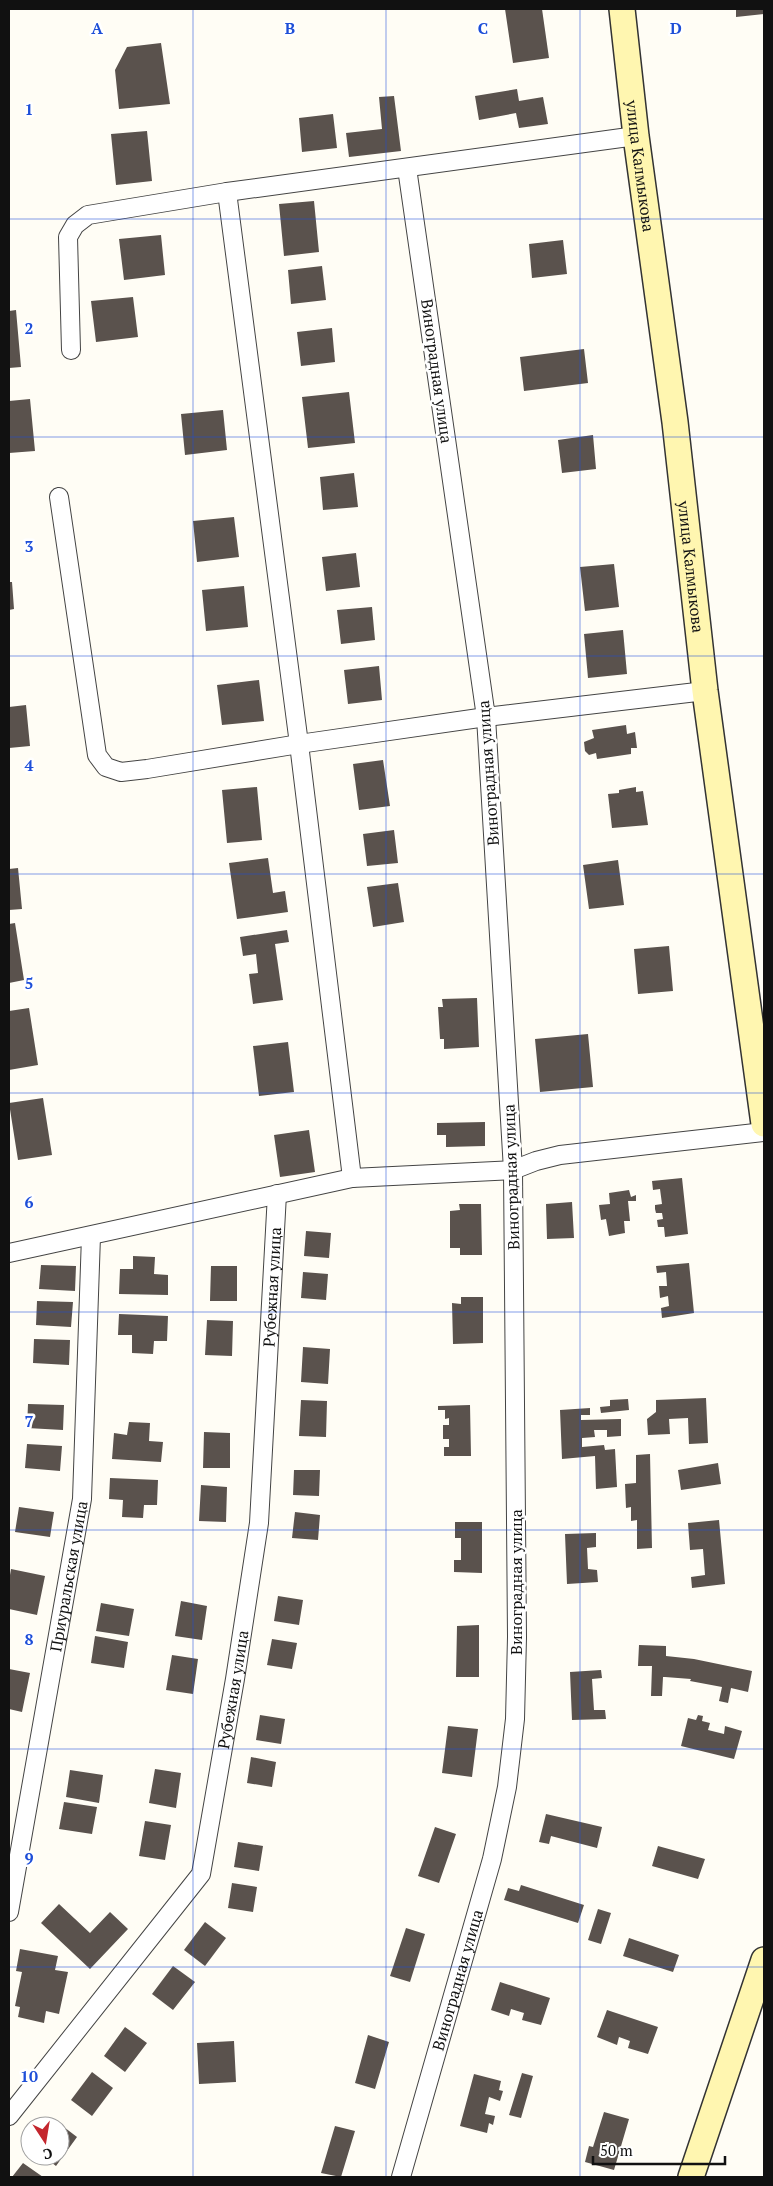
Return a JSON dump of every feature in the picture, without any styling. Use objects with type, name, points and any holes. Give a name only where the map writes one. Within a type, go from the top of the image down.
[{"type":"main road","name":"улица Калмыкова","points":[[622,9],[636,136],[676,422],[705,691],[763,1110]]},
{"type":"main road","points":[[691,2177],[764,1960]]},
{"type":"street","points":[[71,350],[68,237],[75,225],[88,215],[227,192],[636,136]]},
{"type":"street","name":"Виноградная улица","points":[[402,2177],[492,1859],[507,1787],[515,1719],[517,1627],[513,1170],[486,717],[407,168]]},
{"type":"street","points":[[227,192],[299,744],[352,1178]]},
{"type":"street","points":[[60,497],[98,755],[106,767],[121,772],[147,770],[299,744],[486,717],[705,691]]},
{"type":"street","points":[[9,1254],[352,1178],[513,1170],[536,1161],[560,1155],[764,1132]]},
{"type":"street","name":"Рубежная улица","points":[[9,2116],[201,1874],[235,1679],[259,1523],[277,1194]]},
{"type":"street","name":"Приуральская улица","points":[[9,1912],[82,1499],[91,1236]]},
{"type":"building","points":[[505,9],[542,9],[549,58],[513,63]]},
{"type":"building","points":[[736,9],[764,9],[764,14],[736,17]]},
{"type":"building","points":[[161,43],[170,104],[119,109],[115,70],[127,47]]},
{"type":"building","points":[[517,89],[519,101],[543,97],[548,124],[519,128],[516,113],[479,120],[475,96]]},
{"type":"building","points":[[394,96],[401,151],[349,157],[346,133],[382,129],[379,97]]},
{"type":"building","points":[[333,114],[337,148],[302,152],[299,118]]},
{"type":"building","points":[[147,131],[152,181],[116,185],[111,134]]},
{"type":"building","points":[[314,201],[319,252],[284,256],[279,204]]},
{"type":"building","points":[[161,235],[165,275],[124,280],[119,239]]},
{"type":"building","points":[[563,240],[567,274],[532,278],[529,244]]},
{"type":"building","points":[[322,266],[326,300],[291,304],[288,270]]},
{"type":"building","points":[[133,297],[138,337],[96,342],[91,301]]},
{"type":"building","points":[[16,310],[21,367],[9,368],[9,311]]},
{"type":"building","points":[[332,328],[335,362],[301,366],[297,332]]},
{"type":"building","points":[[584,349],[588,383],[524,391],[520,357]]},
{"type":"building","points":[[349,392],[355,443],[308,448],[302,397]]},
{"type":"building","points":[[30,399],[35,451],[9,453],[9,401]]},
{"type":"building","points":[[223,410],[227,450],[185,455],[181,414]]},
{"type":"building","points":[[593,435],[596,469],[562,473],[558,440]]},
{"type":"building","points":[[354,473],[358,507],[323,510],[320,477]]},
{"type":"building","points":[[234,517],[239,557],[197,562],[193,521]]},
{"type":"building","points":[[356,553],[360,587],[326,591],[322,557]]},
{"type":"building","points":[[614,564],[619,607],[585,611],[580,567]]},
{"type":"building","points":[[9,582],[12,582],[14,609],[9,610]]},
{"type":"building","points":[[244,586],[248,627],[206,631],[202,590]]},
{"type":"building","points":[[372,607],[375,640],[341,644],[337,610]]},
{"type":"building","points":[[623,630],[627,674],[588,678],[584,634]]},
{"type":"building","points":[[379,666],[382,700],[348,704],[344,670]]},
{"type":"building","points":[[259,680],[264,721],[222,725],[217,685]]},
{"type":"building","points":[[26,705],[30,746],[9,748],[9,707]]},
{"type":"building","points":[[626,725],[627,734],[635,732],[637,748],[631,748],[631,754],[597,759],[596,753],[589,755],[585,751],[584,742],[594,738],[592,730]]},
{"type":"building","points":[[383,760],[390,806],[359,810],[353,764]]},
{"type":"building","points":[[257,787],[262,840],[227,843],[222,790]]},
{"type":"building","points":[[636,787],[636,792],[643,791],[648,825],[612,828],[608,794],[619,793],[619,790]]},
{"type":"building","points":[[394,830],[398,863],[367,866],[363,834]]},
{"type":"building","points":[[268,858],[273,893],[285,891],[288,912],[237,919],[229,863]]},
{"type":"building","points":[[618,860],[624,905],[589,909],[583,865]]},
{"type":"building","points":[[18,868],[22,909],[9,910],[9,869]]},
{"type":"building","points":[[398,883],[404,922],[373,927],[367,887]]},
{"type":"building","points":[[15,923],[24,980],[9,983],[9,924]]},
{"type":"building","points":[[287,930],[289,942],[275,944],[283,1000],[253,1004],[249,974],[258,973],[256,954],[243,956],[240,937]]},
{"type":"building","points":[[669,946],[673,991],[638,994],[634,949]]},
{"type":"building","points":[[477,998],[479,1047],[444,1049],[444,1039],[440,1039],[438,1007],[443,1007],[442,999]]},
{"type":"building","points":[[29,1008],[38,1065],[9,1070],[9,1011]]},
{"type":"building","points":[[588,1034],[593,1087],[540,1092],[535,1039]]},
{"type":"building","points":[[288,1042],[294,1092],[259,1096],[253,1046]]},
{"type":"building","points":[[43,1098],[52,1155],[18,1160],[9,1103]]},
{"type":"building","points":[[485,1122],[485,1146],[446,1147],[446,1135],[437,1135],[437,1123]]},
{"type":"building","points":[[309,1130],[315,1172],[280,1177],[274,1135]]},
{"type":"building","points":[[682,1178],[688,1234],[665,1237],[664,1227],[658,1227],[657,1220],[663,1219],[662,1213],[656,1213],[655,1209],[655,1205],[662,1204],[660,1189],[653,1190],[652,1181]]},
{"type":"building","points":[[629,1190],[631,1197],[636,1195],[636,1201],[628,1201],[630,1221],[624,1221],[625,1233],[609,1236],[606,1219],[601,1220],[599,1205],[610,1204],[609,1193]]},
{"type":"building","points":[[572,1202],[574,1238],[547,1239],[546,1204]]},
{"type":"building","points":[[459,1204],[481,1204],[482,1255],[460,1255],[460,1248],[450,1248],[450,1211],[460,1210]]},
{"type":"building","points":[[306,1231],[331,1233],[329,1258],[304,1256]]},
{"type":"building","points":[[133,1256],[155,1257],[154,1274],[168,1275],[168,1295],[119,1294],[120,1269],[133,1269]]},
{"type":"building","points":[[689,1263],[694,1313],[662,1318],[661,1308],[669,1306],[668,1296],[660,1298],[659,1286],[667,1286],[666,1272],[657,1273],[656,1266]]},
{"type":"building","points":[[41,1265],[76,1266],[75,1291],[39,1289]]},
{"type":"building","points":[[211,1266],[237,1266],[237,1301],[210,1301]]},
{"type":"building","points":[[303,1272],[328,1274],[326,1300],[301,1298]]},
{"type":"building","points":[[461,1297],[483,1297],[483,1343],[453,1344],[452,1303],[461,1304]]},
{"type":"building","points":[[37,1301],[73,1302],[71,1327],[36,1325]]},
{"type":"building","points":[[119,1314],[168,1316],[167,1341],[154,1341],[153,1354],[132,1353],[132,1335],[118,1335]]},
{"type":"building","points":[[207,1320],[233,1321],[232,1356],[205,1355]]},
{"type":"building","points":[[34,1339],[70,1340],[69,1365],[33,1363]]},
{"type":"building","points":[[303,1347],[330,1349],[328,1384],[301,1382]]},
{"type":"building","points":[[706,1398],[708,1443],[689,1444],[688,1418],[669,1419],[670,1434],[648,1435],[647,1419],[656,1412],[656,1400]]},
{"type":"building","points":[[628,1399],[629,1410],[601,1413],[600,1407],[610,1406],[610,1400]]},
{"type":"building","points":[[301,1400],[327,1401],[326,1437],[299,1436]]},
{"type":"building","points":[[28,1404],[64,1405],[63,1430],[27,1428]]},
{"type":"building","points":[[470,1405],[471,1456],[444,1456],[444,1447],[449,1447],[449,1439],[443,1439],[443,1425],[449,1425],[449,1418],[445,1419],[445,1410],[438,1410],[438,1406]]},
{"type":"building","points":[[590,1408],[590,1415],[581,1415],[581,1420],[621,1419],[621,1436],[607,1437],[607,1430],[594,1430],[595,1437],[582,1438],[582,1447],[604,1445],[605,1450],[615,1449],[617,1487],[596,1489],[595,1456],[562,1459],[560,1410]]},
{"type":"building","points":[[129,1422],[150,1423],[149,1441],[163,1442],[161,1462],[112,1459],[114,1433],[127,1435]]},
{"type":"building","points":[[204,1432],[230,1433],[230,1468],[203,1468]]},
{"type":"building","points":[[27,1444],[62,1446],[60,1471],[25,1468]]},
{"type":"building","points":[[650,1454],[652,1548],[637,1549],[637,1520],[631,1521],[631,1507],[626,1508],[625,1484],[636,1483],[636,1455]]},
{"type":"building","points":[[718,1463],[721,1484],[681,1490],[678,1470]]},
{"type":"building","points":[[294,1470],[320,1470],[319,1496],[293,1495]]},
{"type":"building","points":[[110,1478],[158,1480],[157,1505],[144,1505],[143,1518],[122,1517],[123,1500],[109,1499]]},
{"type":"building","points":[[201,1485],[227,1487],[226,1522],[199,1521]]},
{"type":"building","points":[[19,1507],[54,1512],[50,1537],[15,1532]]},
{"type":"building","points":[[295,1512],[320,1515],[318,1540],[292,1538]]},
{"type":"building","points":[[719,1520],[725,1584],[692,1588],[691,1577],[705,1575],[703,1549],[690,1550],[688,1523]]},
{"type":"building","points":[[455,1522],[482,1522],[482,1573],[454,1572],[454,1560],[461,1560],[461,1538],[455,1538]]},
{"type":"building","points":[[596,1533],[596,1547],[587,1548],[588,1569],[597,1570],[598,1582],[567,1584],[565,1534]]},
{"type":"building","points":[[11,1569],[45,1576],[37,1615],[9,1609]]},
{"type":"building","points":[[278,1596],[303,1600],[299,1625],[274,1621]]},
{"type":"building","points":[[181,1601],[207,1606],[202,1640],[175,1636]]},
{"type":"building","points":[[101,1603],[134,1609],[129,1636],[96,1631]]},
{"type":"building","points":[[479,1625],[479,1677],[456,1677],[457,1626]]},
{"type":"building","points":[[95,1636],[128,1642],[124,1668],[91,1663]]},
{"type":"building","points":[[272,1639],[297,1643],[292,1669],[267,1665]]},
{"type":"building","points":[[639,1645],[666,1646],[666,1656],[694,1659],[752,1671],[748,1692],[731,1688],[728,1703],[719,1701],[722,1687],[690,1681],[691,1679],[663,1677],[662,1696],[651,1696],[652,1666],[638,1666]]},
{"type":"building","points":[[172,1655],[198,1659],[193,1694],[166,1690]]},
{"type":"building","points":[[9,1669],[30,1673],[22,1712],[9,1709]]},
{"type":"building","points":[[601,1670],[602,1678],[592,1679],[594,1710],[605,1710],[606,1719],[572,1720],[570,1672]]},
{"type":"building","points":[[260,1715],[285,1719],[281,1744],[256,1740]]},
{"type":"building","points":[[698,1715],[703,1716],[702,1721],[710,1723],[708,1730],[724,1734],[725,1726],[742,1731],[734,1759],[681,1746],[688,1718],[696,1720]]},
{"type":"building","points":[[448,1726],[478,1729],[472,1777],[442,1773]]},
{"type":"building","points":[[251,1757],[276,1762],[272,1787],[247,1783]]},
{"type":"building","points":[[155,1769],[181,1773],[176,1808],[149,1803]]},
{"type":"building","points":[[70,1770],[103,1775],[99,1803],[66,1797]]},
{"type":"building","points":[[64,1802],[97,1807],[92,1834],[59,1829]]},
{"type":"building","points":[[546,1814],[602,1827],[597,1848],[551,1836],[549,1844],[539,1842]]},
{"type":"building","points":[[145,1821],[171,1825],[165,1860],[139,1856]]},
{"type":"building","points":[[435,1827],[456,1834],[439,1883],[418,1876]]},
{"type":"building","points":[[238,1842],[263,1846],[259,1871],[234,1867]]},
{"type":"building","points":[[658,1846],[705,1859],[698,1879],[652,1866]]},
{"type":"building","points":[[232,1883],[257,1887],[253,1912],[228,1908]]},
{"type":"building","points":[[521,1885],[584,1905],[578,1923],[504,1900],[508,1888],[519,1891]]},
{"type":"building","points":[[59,1904],[90,1933],[110,1912],[128,1929],[90,1969],[41,1923]]},
{"type":"building","points":[[598,1909],[611,1913],[601,1944],[588,1940]]},
{"type":"building","points":[[205,1922],[226,1938],[205,1966],[184,1950]]},
{"type":"building","points":[[406,1928],[425,1934],[410,1982],[390,1976]]},
{"type":"building","points":[[629,1938],[679,1955],[673,1972],[623,1956]]},
{"type":"building","points":[[20,1949],[58,1956],[55,1970],[68,1972],[59,2014],[46,2011],[44,2023],[18,2017],[20,2007],[15,2006],[22,1972],[16,1971]]},
{"type":"building","points":[[173,1966],[195,1982],[173,2010],[152,1994]]},
{"type":"building","points":[[500,1982],[550,1998],[541,2025],[522,2020],[524,2013],[511,2009],[509,2016],[491,2010]]},
{"type":"building","points":[[607,2010],[658,2027],[648,2054],[628,2048],[630,2041],[619,2037],[617,2045],[597,2037]]},
{"type":"building","points":[[125,2027],[147,2043],[125,2072],[104,2056]]},
{"type":"building","points":[[368,2035],[389,2042],[375,2089],[355,2083]]},
{"type":"building","points":[[234,2041],[236,2082],[199,2084],[197,2043]]},
{"type":"building","points":[[92,2072],[113,2088],[92,2116],[71,2100]]},
{"type":"building","points":[[522,2073],[533,2076],[521,2118],[509,2115]]},
{"type":"building","points":[[474,2074],[501,2081],[499,2090],[503,2091],[500,2101],[489,2097],[485,2114],[495,2116],[493,2125],[489,2123],[487,2133],[460,2126]]},
{"type":"building","points":[[604,2112],[629,2119],[614,2170],[585,2162],[589,2146],[593,2147]]},
{"type":"building","points":[[335,2126],[355,2131],[341,2177],[321,2173]]},
{"type":"building","points":[[70,2132],[77,2137],[70,2147]]},
{"type":"building","points":[[21,2166],[27,2166],[43,2177],[12,2177]]}]
